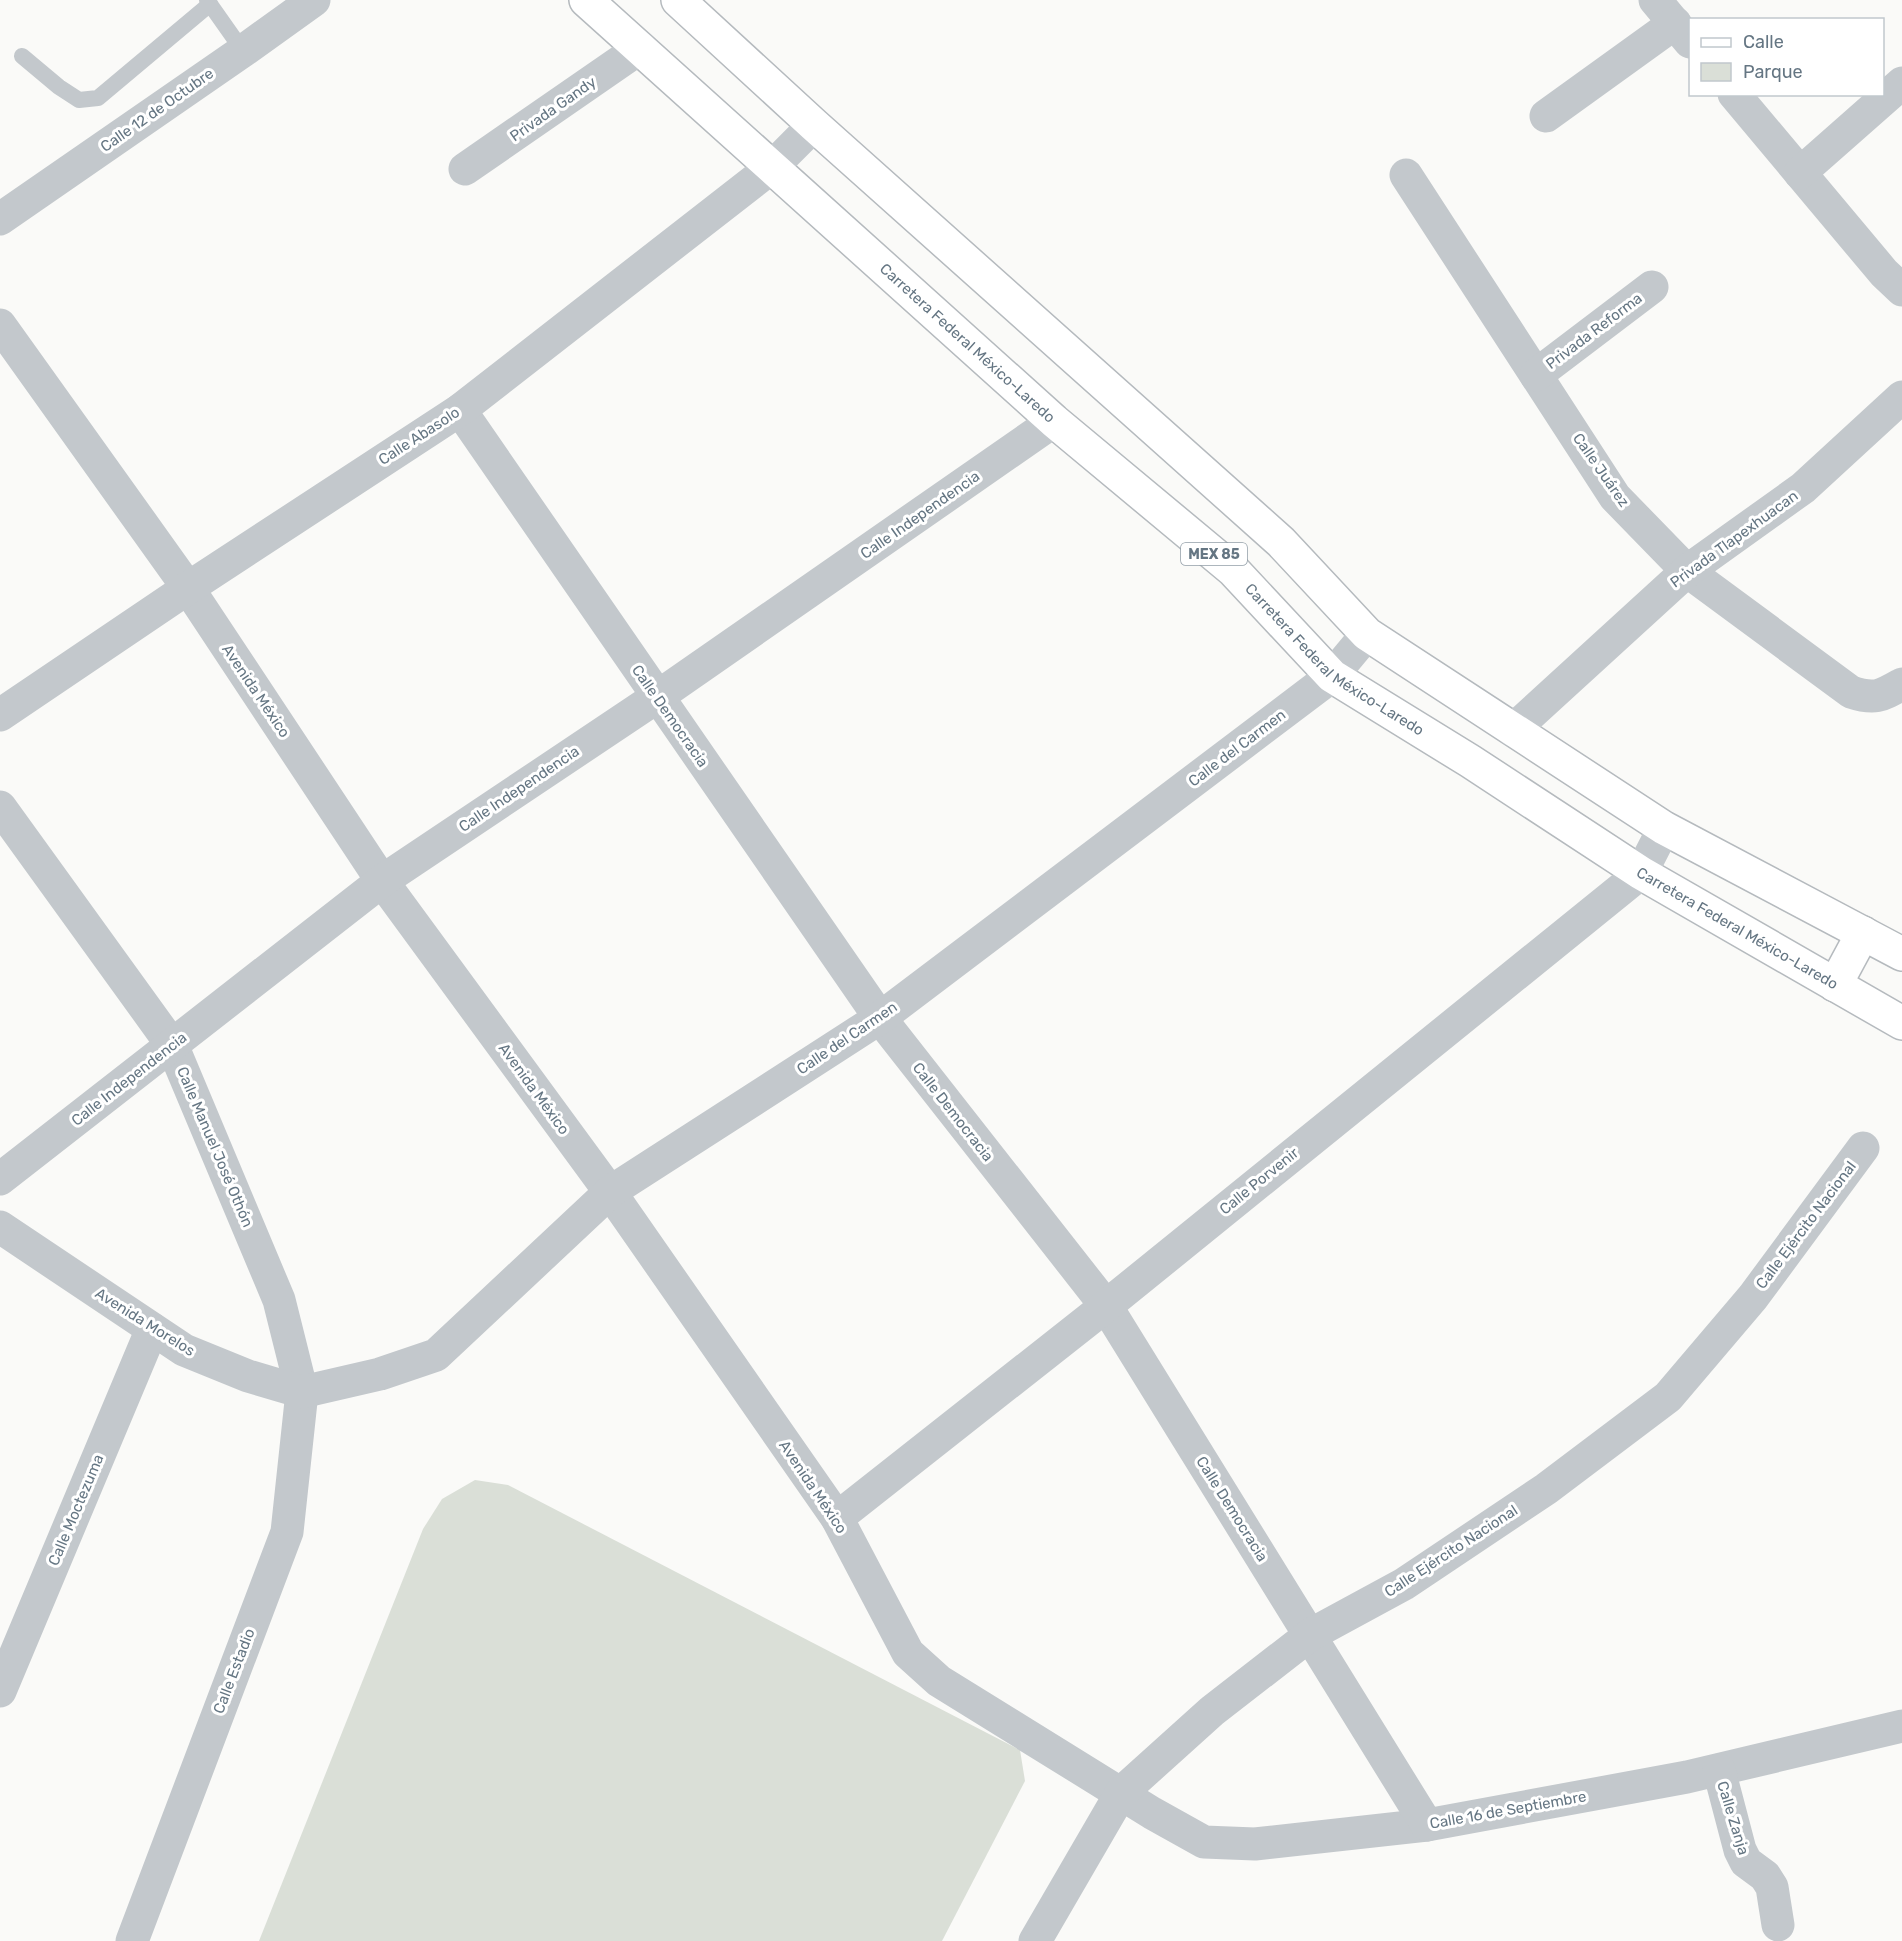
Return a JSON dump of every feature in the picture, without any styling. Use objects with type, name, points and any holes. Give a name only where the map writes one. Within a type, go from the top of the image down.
[{"type":"main road","name":"Carretera Federal México-Laredo","points":[[586,0],[1054,421],[1233,570],[1332,676],[1470,761],[1641,873],[1902,1023]]},
{"type":"main road","points":[[678,0],[814,125],[1281,542],[1367,634],[1664,828],[1902,954]]},
{"type":"main road","points":[[1835,985],[1863,933]]},
{"type":"street","name":"Calle 12 de Octubre","points":[[0,219],[314,0]]},
{"type":"street","points":[[1546,116],[1673,22]]},
{"type":"street","name":"Privada Gandy","points":[[465,169],[640,48]]},
{"type":"street","points":[[1800,173],[1902,83]]},
{"type":"street","points":[[1736,96],[1884,273],[1902,290]]},
{"type":"street","name":"Calle Abasolo","points":[[0,715],[188,588],[460,410],[772,167],[814,125]]},
{"type":"street","name":"Calle Juárez","points":[[1406,175],[1615,497],[1687,571],[1851,692],[1867,698],[1881,696],[1902,684]]},
{"type":"street","name":"Privada Reforma","points":[[1536,375],[1652,287]]},
{"type":"street","name":"Avenida México","points":[[0,325],[188,588],[382,881],[610,1192],[837,1518],[908,1653],[939,1681],[1120,1793]]},
{"type":"street","name":"Privada Tlapexhuacan","points":[[1513,730],[1687,571],[1803,488],[1902,397]]},
{"type":"street","name":"Calle Democracia","points":[[460,410],[880,1018],[1106,1306],[1427,1825]]},
{"type":"street","name":"Calle Independencia","points":[[0,1179],[382,881],[657,697],[1054,421]]},
{"type":"street","name":"Calle del Carmen","points":[[302,1392],[380,1374],[436,1355],[610,1192],[880,1018],[1332,676],[1367,634]]},
{"type":"street","name":"Calle Manuel José Othón","points":[[0,807],[172,1045],[279,1300],[302,1392]]},
{"type":"street","name":"Calle Porvenir","points":[[837,1518],[1106,1306],[1641,873],[1664,828]]},
{"type":"street","name":"Calle Ejército Nacional","points":[[1035,1941],[1120,1793],[1212,1711],[1310,1635],[1404,1584],[1546,1489],[1668,1397],[1753,1297],[1863,1148]]},
{"type":"street","name":"Avenida Morelos","points":[[0,1227],[184,1350],[248,1376],[302,1392]]},
{"type":"street","name":"Calle Moctezuma","points":[[0,1691],[152,1329]]},
{"type":"street","name":"Calle Estadio","points":[[132,1941],[287,1532],[302,1392]]},
{"type":"street","name":"Calle 16 de Septiembre","points":[[1120,1793],[1204,1842],[1255,1844],[1427,1825],[1719,1770],[1902,1726]]},
{"type":"street","name":"Calle Zanja","points":[[1719,1770],[1740,1850],[1746,1862],[1766,1876],[1772,1887],[1778,1925]]},
{"type":"lane","points":[[22,56],[59,87],[79,100],[98,98],[209,2],[243,51]]},
{"type":"green space","points":[[475,1480],[508,1485],[1020,1750],[1025,1781],[942,1941],[259,1941],[423,1529],[442,1499]]}]
